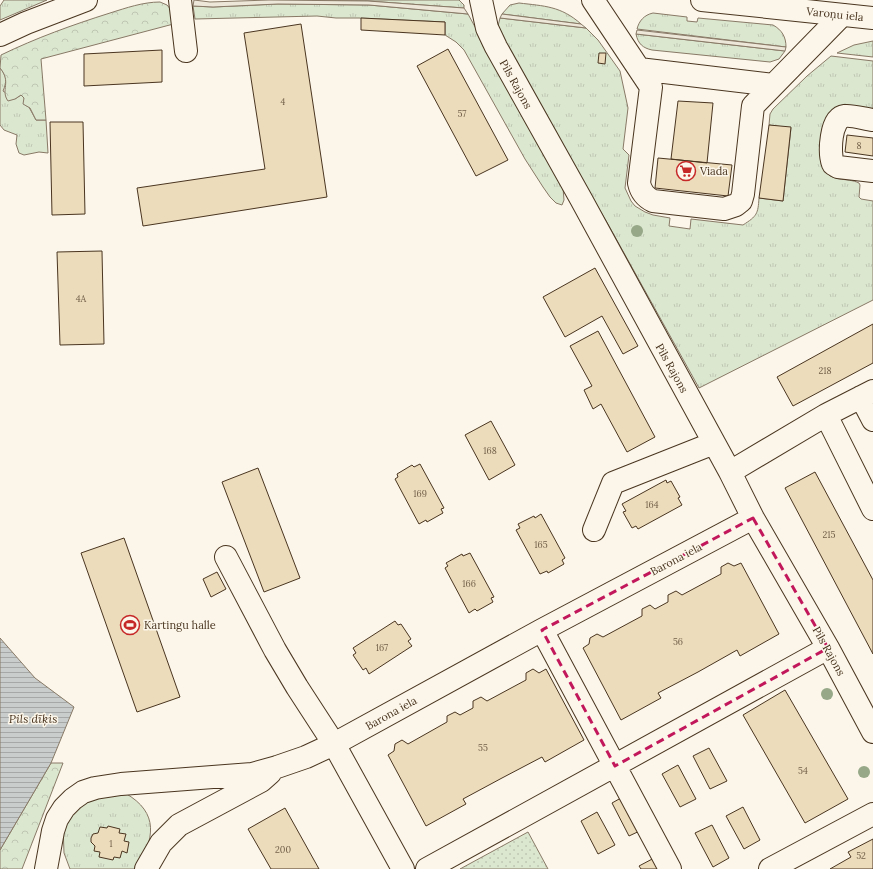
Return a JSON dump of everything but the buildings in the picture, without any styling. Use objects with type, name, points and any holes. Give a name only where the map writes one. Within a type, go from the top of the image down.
[{"type":"main road","points":[[0,35],[26,23],[86,0]]},
{"type":"main road","points":[[180,0],[186,51]]},
{"type":"main road","name":"Pils Rajons","points":[[481,0],[487,28],[496,47],[730,472],[753,518],[828,648],[873,732]]},
{"type":"main road","points":[[593,0],[651,87],[639,183],[643,194],[654,201],[724,209],[736,205],[740,201],[743,194],[753,106],[842,15]]},
{"type":"main road","name":"Varoņu iela","points":[[702,0],[873,18]]},
{"type":"main road","points":[[639,69],[773,85]]},
{"type":"main road","points":[[873,120],[845,116],[838,119],[834,124],[830,157],[832,164],[838,167],[873,171]]},
{"type":"main road","points":[[730,472],[826,415],[867,394],[873,420]]},
{"type":"main road","points":[[826,415],[873,509]]},
{"type":"main road","points":[[594,530],[614,483],[714,443]]},
{"type":"main road","name":"Barona iela","points":[[46,869],[53,830],[57,820],[64,808],[83,792],[108,785],[252,774],[306,758],[753,518]]},
{"type":"main road","points":[[226,557],[275,650],[296,687],[334,744],[403,869]]},
{"type":"main road","points":[[542,630],[670,869]]},
{"type":"main road","points":[[427,869],[828,648]]},
{"type":"main road","points":[[146,869],[161,843],[179,825],[261,781],[277,767]]},
{"type":"main road","points":[[770,869],[873,814]]},
{"type":"highlighted area","points":[[753,518],[828,648],[615,766],[542,630]]},
{"type":"green space","points":[[4,0],[47,0],[0,20],[0,6]]},
{"type":"green space","points":[[312,0],[459,0],[464,5],[464,8],[368,1]]},
{"type":"green space","points":[[160,2],[167,5],[181,22],[41,59],[46,120],[36,120],[30,108],[23,104],[24,98],[21,95],[8,101],[5,93],[6,82],[0,68],[1,55],[68,27],[135,6]]},
{"type":"green space","points":[[519,3],[544,6],[559,10],[574,18],[581,24],[502,14],[510,5]]},
{"type":"green space","points":[[278,4],[369,5],[468,14],[563,188],[564,200],[562,205],[556,203],[550,197],[525,159],[464,50],[456,42],[445,35],[445,22],[317,16],[195,19],[193,6],[213,7]]},
{"type":"green space","points":[[653,13],[687,17],[687,21],[697,22],[698,18],[773,25],[783,34],[786,47],[637,29],[642,19]]},
{"type":"green space","points":[[500,18],[586,28],[598,40],[620,71],[628,108],[623,149],[629,155],[625,188],[631,201],[635,206],[645,212],[670,218],[669,226],[690,229],[691,219],[743,225],[756,214],[759,198],[783,201],[791,128],[769,125],[770,114],[773,109],[807,76],[831,56],[873,61],[873,111],[841,107],[824,168],[830,176],[859,183],[859,197],[861,199],[873,201],[873,300],[699,388],[609,226],[516,65],[499,32],[498,26]]},
{"type":"green space","points":[[636,34],[785,51],[779,59],[770,62],[652,50],[641,45]]},
{"type":"green space","points":[[873,41],[873,57],[837,53],[854,45]]},
{"type":"green space","points":[[0,68],[6,79],[3,91],[15,99],[21,95],[36,120],[46,120],[48,153],[39,152],[24,155],[19,153],[16,144],[17,135],[4,130],[0,125]]},
{"type":"green space","points":[[51,763],[63,763],[22,869],[0,869],[0,850]]},
{"type":"green space","points":[[125,793],[144,809],[149,818],[150,837],[143,858],[137,869],[70,869],[64,853],[63,825],[90,795]]},
{"type":"green space","points":[[528,832],[548,869],[460,869]]},
{"type":"shaded area","points":[[194,0],[210,2],[269,0],[368,1],[464,8],[468,14],[369,5],[278,4],[213,7],[193,6]]},
{"type":"shaded area","points":[[502,14],[581,24],[586,28],[500,18]]},
{"type":"shaded area","points":[[637,30],[786,47],[785,51],[636,34]]},
{"type":"water","name":"Pils dīķis","points":[[0,638],[35,678],[74,707],[51,763],[0,850]]},
{"type":"place","name":"Viada","points":[[686,171]]},
{"type":"place","name":"Kartingu halle","points":[[130,625]]}]
